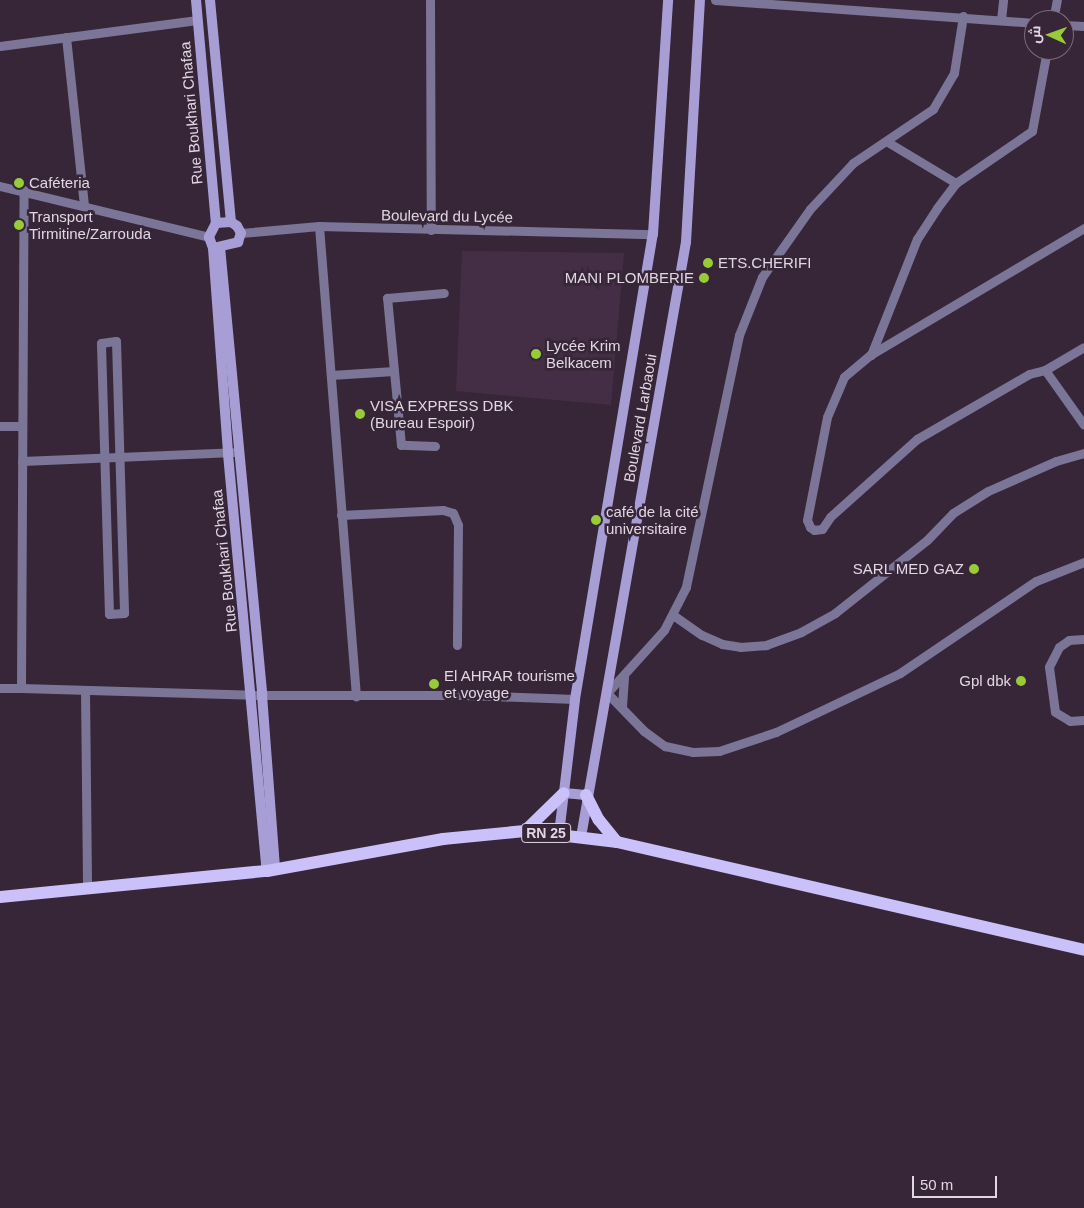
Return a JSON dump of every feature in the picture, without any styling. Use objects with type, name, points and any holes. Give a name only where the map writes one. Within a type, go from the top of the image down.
[{"type":"main road","name":"Rue Boukhari Chafaa","points":[[196,0],[216,223]]},
{"type":"main road","name":"Rue Boukhari Chafaa","points":[[210,0],[230,222]]},
{"type":"main road","name":"Boulevard Larbaoui","points":[[559,834],[575,699],[653,234],[668,0]]},
{"type":"main road","name":"Boulevard Larbaoui","points":[[581,837],[586,795],[607,692],[686,242],[700,0]]},
{"type":"main road","points":[[230,222],[241,233],[238,242],[217,247],[208,237],[216,223],[230,222]]},
{"type":"main road","name":"Rue Boukhari Chafaa","points":[[217,247],[233,453],[257,695],[271,870]]},
{"type":"main road","points":[[525,831],[564,793],[586,795],[599,820],[617,842]]},
{"type":"main road","name":"RN 25","points":[[0,897],[271,870],[443,839],[525,831],[617,842],[1084,950]]},
{"type":"street","points":[[430,0],[431,230]]},
{"type":"street","points":[[715,0],[811,4],[849,12],[963,16],[1024,22]]},
{"type":"street","points":[[1001,20],[1003,0]]},
{"type":"street","points":[[963,16],[954,73],[944,94],[933,109],[853,163],[810,209],[762,277],[746,313],[723,404],[696,547],[686,587],[673,615],[624,676],[607,692],[644,731],[666,746],[693,752],[719,751],[776,732],[900,673],[1036,580],[1084,562]]},
{"type":"street","points":[[0,46],[197,20]]},
{"type":"street","points":[[66,37],[84,205]]},
{"type":"street","points":[[870,355],[918,239],[956,183],[1032,131],[1045,60]]},
{"type":"street","points":[[886,141],[956,183]]},
{"type":"street","points":[[0,186],[24,190],[208,237]]},
{"type":"street","points":[[21,688],[24,190]]},
{"type":"street","points":[[319,226],[356,697]]},
{"type":"street","name":"Boulevard du Lycée","points":[[241,233],[319,226],[653,234]]},
{"type":"street","points":[[1084,228],[870,355],[844,377],[827,417],[807,520],[814,530],[822,529],[830,517],[917,439],[1029,374],[1045,370],[1084,347]]},
{"type":"street","points":[[436,446],[401,446],[387,298],[444,293]]},
{"type":"street","points":[[116,341],[120,458],[124,614],[109,614],[101,343],[116,341]]},
{"type":"street","points":[[1045,370],[1083,421]]},
{"type":"street","points":[[330,375],[394,371]]},
{"type":"street","points":[[0,426],[22,426]]},
{"type":"street","points":[[22,461],[233,453]]},
{"type":"street","points":[[673,615],[702,635],[722,644],[740,647],[766,645],[801,632],[842,608],[927,540],[953,513],[988,491],[1056,461],[1084,453]]},
{"type":"street","points":[[341,515],[443,510],[453,513],[458,525],[457,645]]},
{"type":"street","points":[[1084,639],[1068,640],[1059,647],[1049,667],[1055,712],[1070,721],[1084,720]]},
{"type":"street","points":[[622,706],[624,676]]},
{"type":"street","points":[[0,688],[356,697],[464,695],[575,699]]},
{"type":"street","points":[[86,690],[87,888]]},
{"type":"shaded area","name":"Lycée Krim Belkacem","points":[[462,251],[624,253],[611,405],[456,391]]},
{"type":"place","name":"Caféteria","points":[[19,183]]},
{"type":"place","name":"Transport Tirmitine/Zarrouda","points":[[19,225]]},
{"type":"place","name":"ETS.CHERIFI","points":[[708,263]]},
{"type":"place","name":"MANI PLOMBERIE","points":[[704,278]]},
{"type":"place","name":"Lycée Krim Belkacem","points":[[536,354]]},
{"type":"place","name":"VISA EXPRESS DBK (Bureau Espoir)","points":[[360,414]]},
{"type":"place","name":"café de la cité universitaire","points":[[596,520]]},
{"type":"place","name":"SARL MED GAZ","points":[[974,569]]},
{"type":"place","name":"Gpl dbk","points":[[1021,681]]},
{"type":"place","name":"El AHRAR tourisme et voyage","points":[[434,684]]}]
